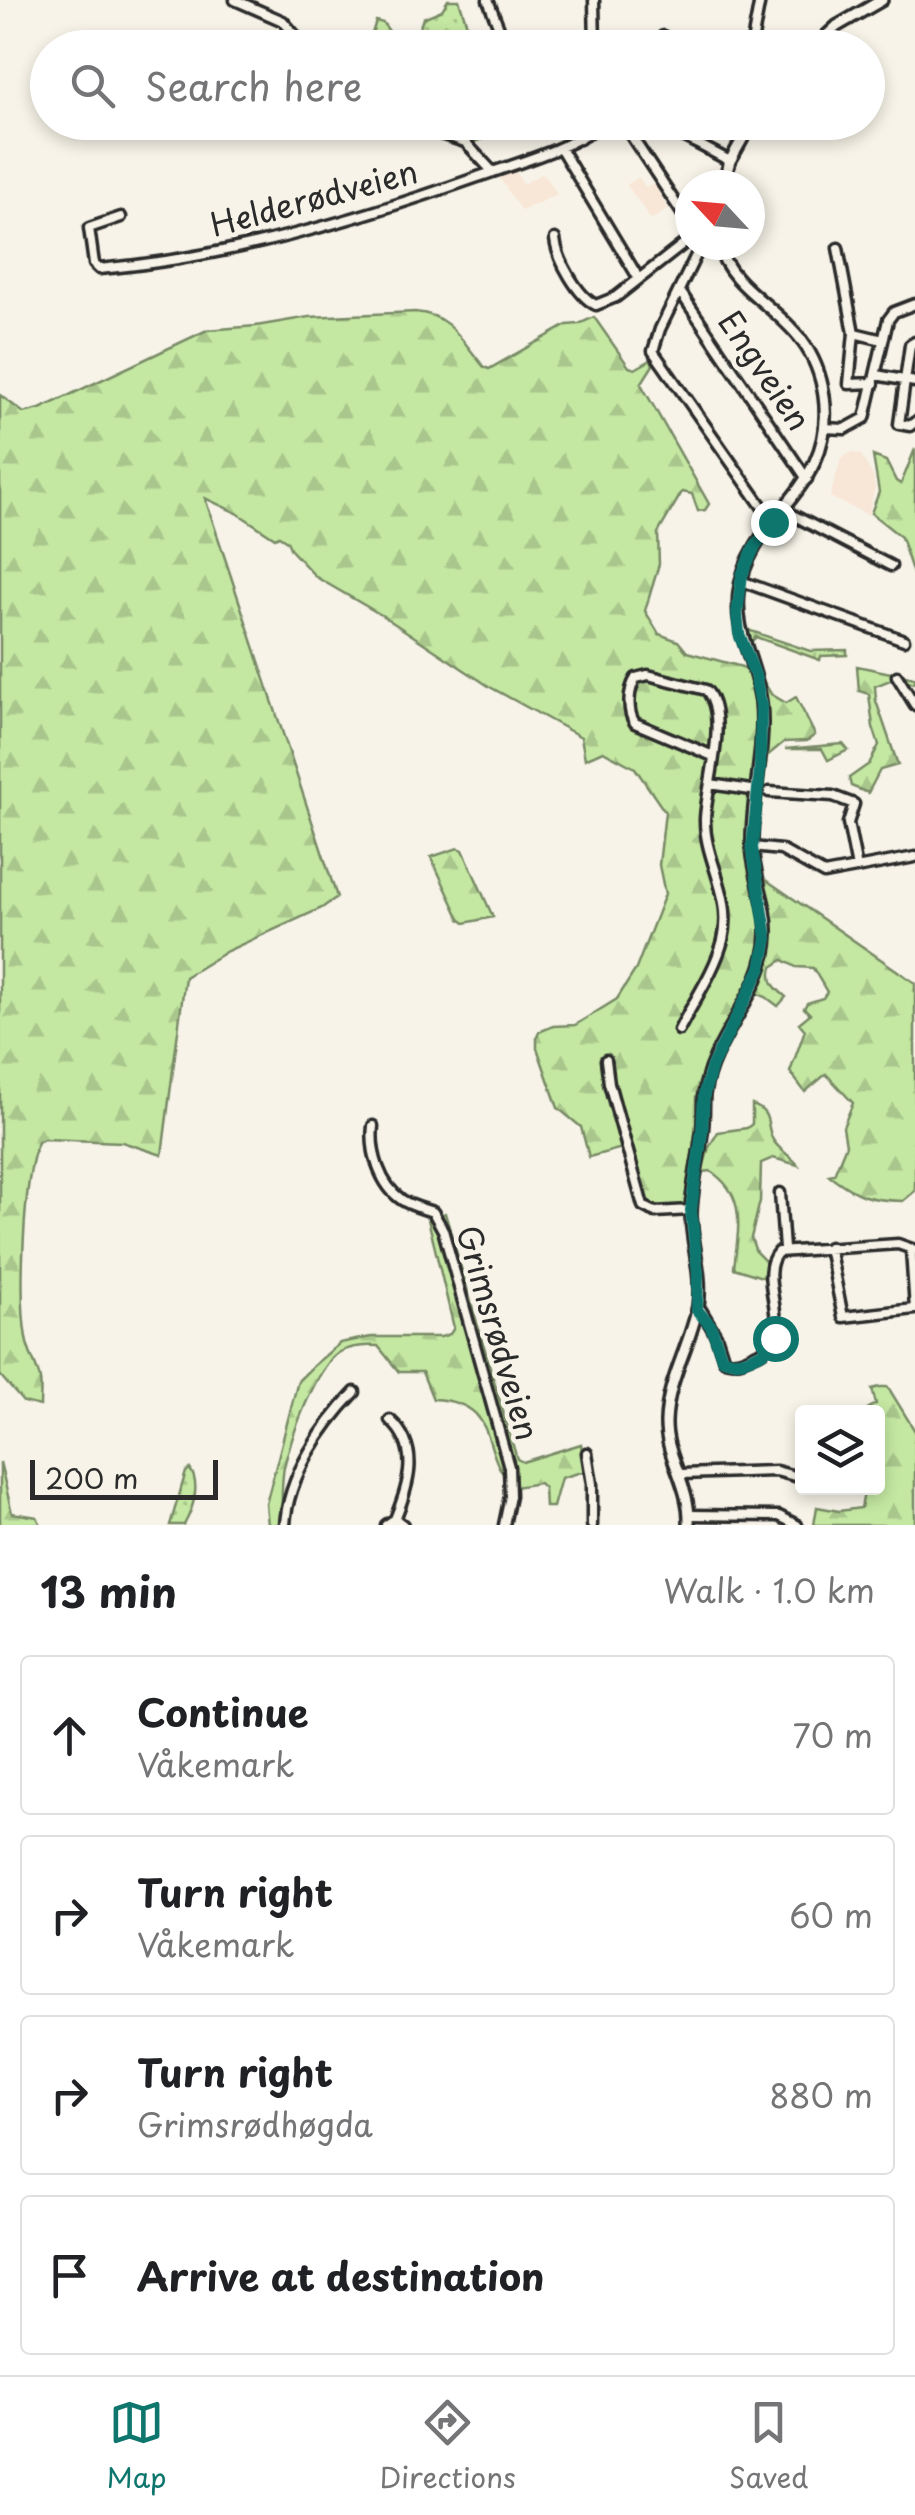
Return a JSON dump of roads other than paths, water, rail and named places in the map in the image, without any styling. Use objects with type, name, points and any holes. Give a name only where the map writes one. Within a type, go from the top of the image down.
[{"type":"main road","points":[[833,30],[882,0]]},
{"type":"main road","points":[[727,170],[742,140]]},
{"type":"main road","points":[[689,1520],[681,1474],[667,1436],[667,1406],[697,1310],[698,1274],[691,1210],[708,1078],[764,958],[766,916],[752,848],[764,791],[761,705],[755,675],[739,634],[741,580],[754,548],[807,479],[818,456],[824,428],[820,376],[805,344],[787,322],[732,272],[726,260]]},
{"type":"street","points":[[235,0],[283,22],[290,30]]},
{"type":"street","points":[[488,0],[500,30]]},
{"type":"street","points":[[594,0],[595,30]]},
{"type":"street","points":[[755,30],[760,0]]},
{"type":"street","points":[[460,140],[493,172]]},
{"type":"street","name":"Helderødveien","points":[[121,217],[90,228],[94,264],[98,268],[143,265],[260,243],[414,200],[578,140]]},
{"type":"street","points":[[634,140],[675,202]]},
{"type":"street","points":[[690,140],[730,161]]},
{"type":"street","points":[[560,149],[639,278]]},
{"type":"street","points":[[556,239],[556,249],[591,304],[611,300],[675,250]]},
{"type":"street","points":[[838,248],[854,333],[848,384],[875,379],[911,381]]},
{"type":"street","points":[[694,260],[654,344],[654,354],[773,522]]},
{"type":"street","name":"Engveien","points":[[679,290],[807,479]]},
{"type":"street","points":[[824,428],[845,429],[860,423],[870,408],[891,314],[915,304]]},
{"type":"street","points":[[854,333],[883,340]]},
{"type":"street","points":[[915,342],[910,345],[911,381],[899,424],[910,426],[915,422]]},
{"type":"street","points":[[784,510],[891,566]]},
{"type":"street","points":[[741,580],[904,640]]},
{"type":"street","points":[[679,1030],[724,936],[722,887],[705,827],[713,756],[714,712],[709,693],[648,675],[636,678],[631,688],[633,721],[713,756]]},
{"type":"street","points":[[897,676],[915,705]]},
{"type":"street","points":[[710,784],[833,796],[854,804],[848,823],[858,868]]},
{"type":"street","points":[[752,848],[781,850],[818,873],[915,856]]},
{"type":"street","points":[[606,1060],[643,1206],[655,1212],[691,1210]]},
{"type":"street","name":"Grimsrødveien","points":[[373,1126],[373,1153],[387,1184],[403,1201],[434,1212],[442,1230],[509,1468],[510,1493],[504,1525]]},
{"type":"street","points":[[780,1192],[784,1249]]},
{"type":"street","points":[[697,1310],[711,1326],[727,1362],[736,1362],[768,1349],[775,1338],[771,1260],[784,1249],[829,1247],[898,1244],[913,1250],[915,1309],[844,1317],[829,1247]]},
{"type":"street","points":[[285,1525],[290,1493],[300,1470],[339,1408],[355,1392]]},
{"type":"street","points":[[386,1525],[395,1518],[407,1491],[411,1465],[402,1433],[390,1420]]},
{"type":"street","points":[[587,1453],[592,1525]]},
{"type":"street","points":[[681,1474],[776,1471],[795,1476]]},
{"type":"street","points":[[689,1520],[779,1516],[797,1525]]},
{"type":"street","points":[[395,1518],[403,1525]]}]
